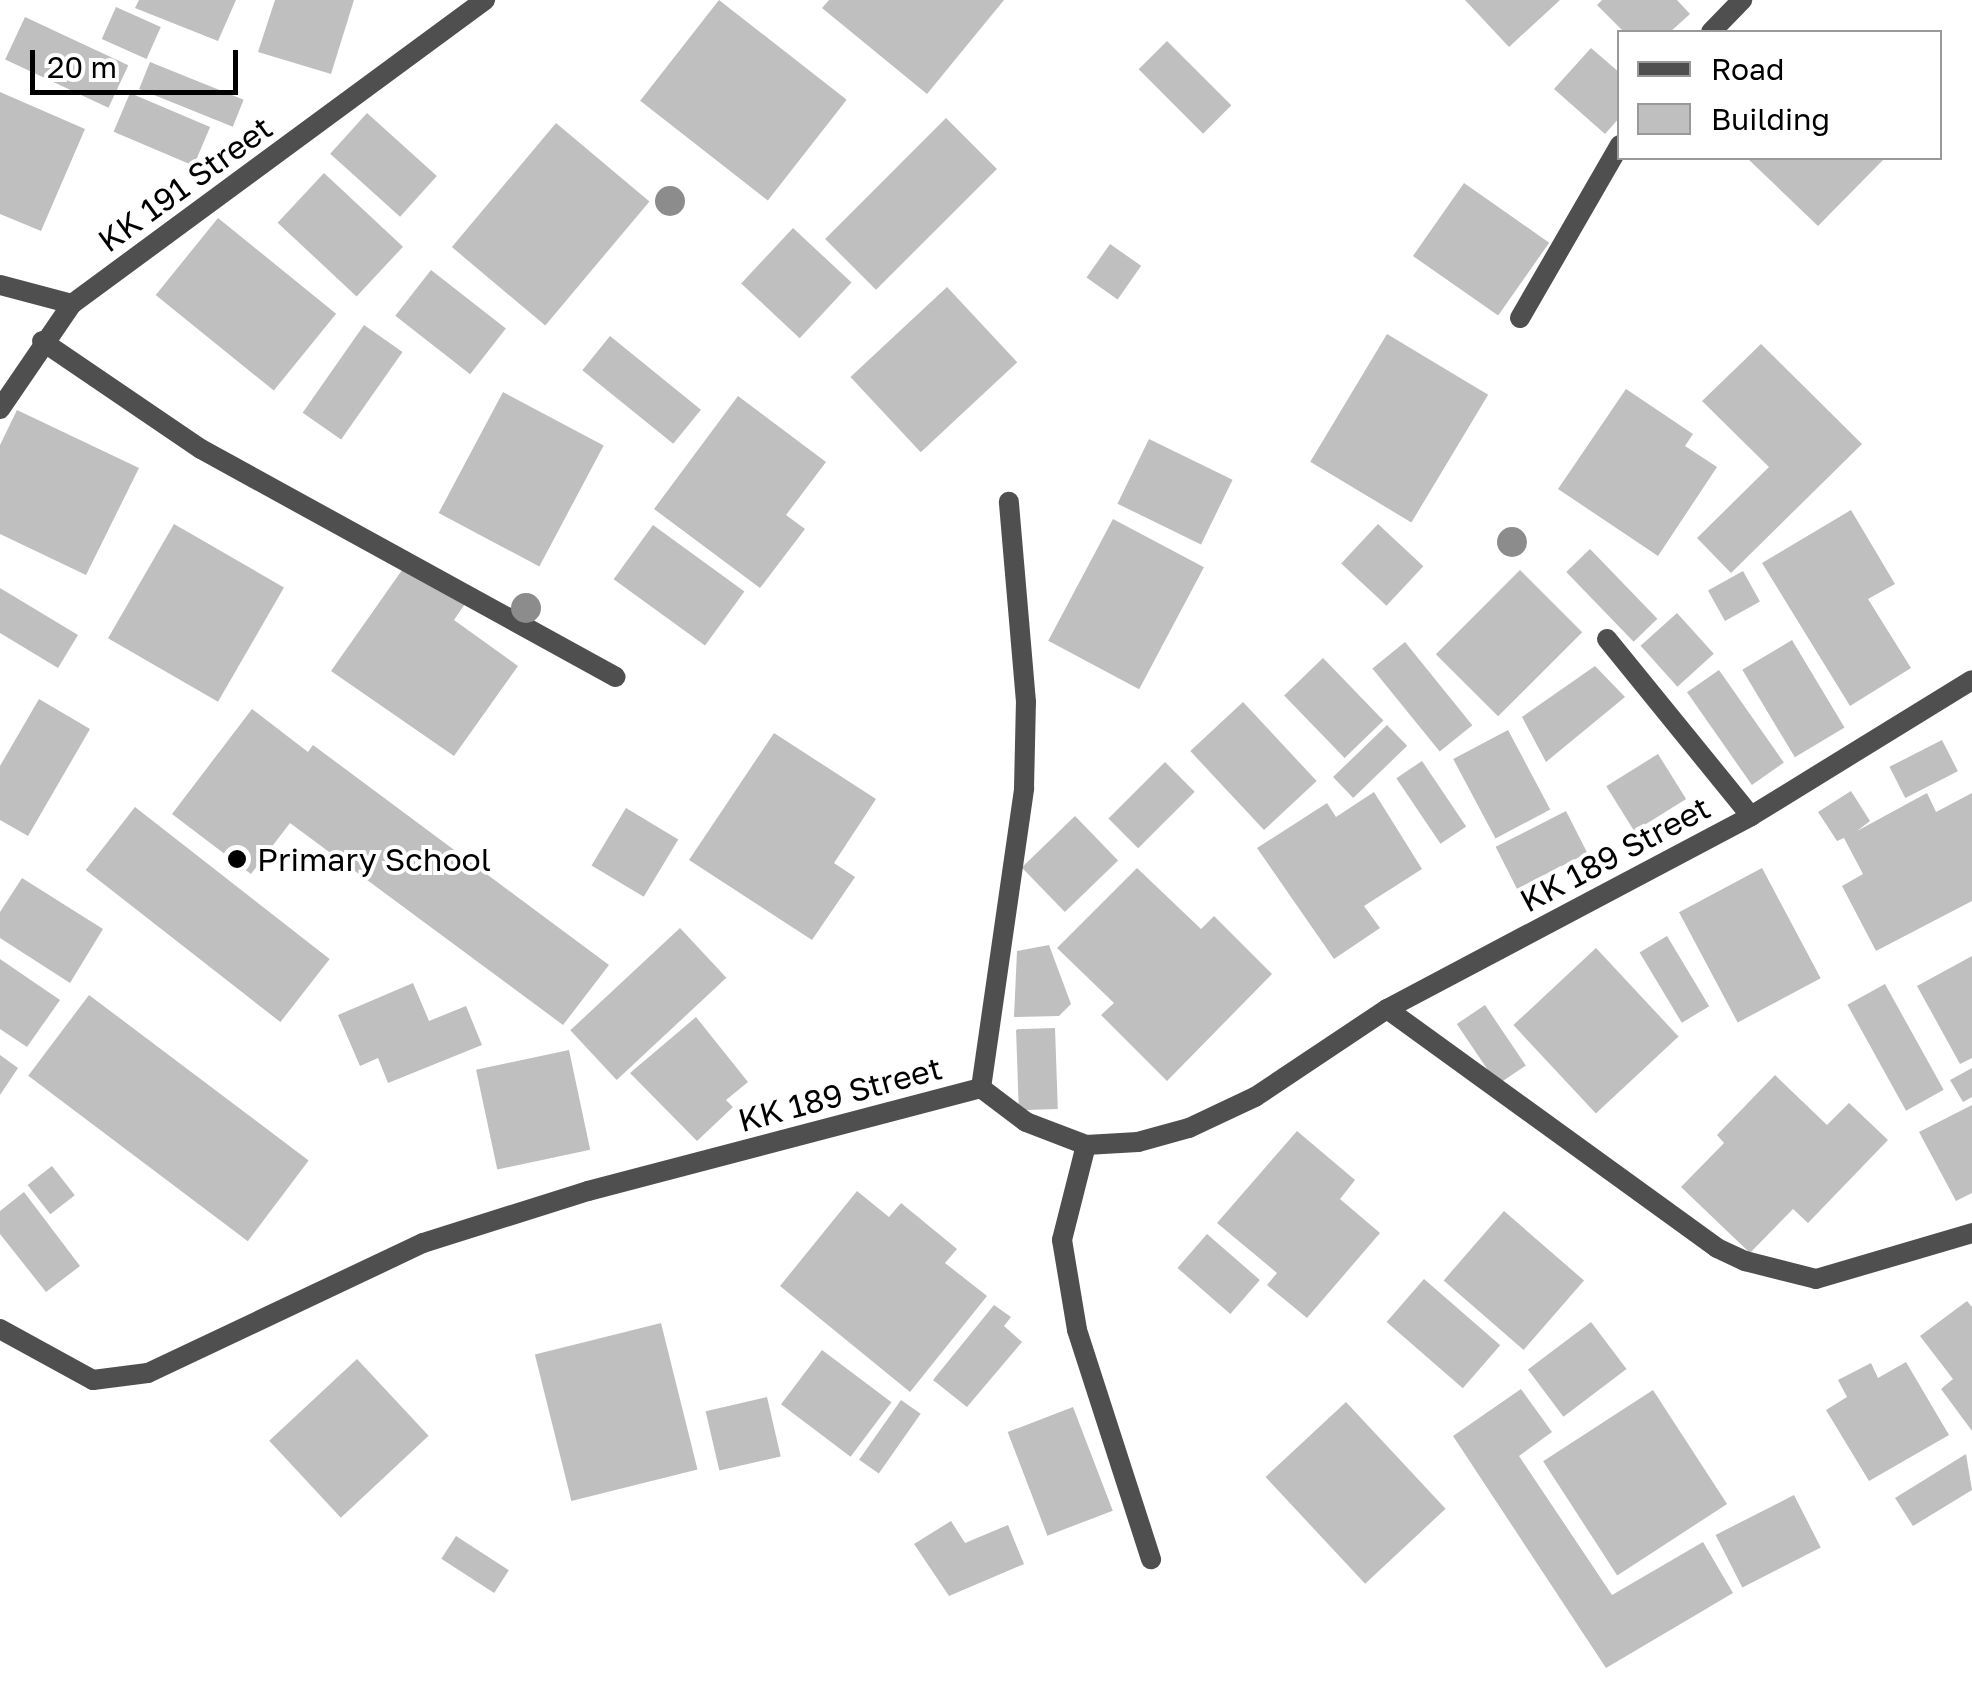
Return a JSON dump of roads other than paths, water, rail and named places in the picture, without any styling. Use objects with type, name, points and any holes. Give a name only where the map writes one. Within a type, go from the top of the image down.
[{"type":"street","name":"KK 191 Street","points":[[0,409],[42,340],[72,304],[484,0]]},
{"type":"street","points":[[1714,30],[1742,0]]},
{"type":"street","points":[[1520,318],[1617,151]]},
{"type":"street","points":[[0,285],[72,304]]},
{"type":"street","points":[[42,340],[201,449],[616,677]]},
{"type":"street","points":[[981,1088],[1024,788],[1026,702],[1009,502]]},
{"type":"street","points":[[1607,639],[1750,816]]},
{"type":"street","name":"KK 189 Street","points":[[0,1329],[93,1380],[148,1373],[423,1243],[588,1191],[981,1088],[1026,1122],[1086,1145],[1138,1142],[1189,1128],[1255,1096],[1387,1009],[1750,816],[1972,680]]},
{"type":"street","points":[[1387,1009],[1716,1248],[1745,1261],[1816,1278],[1972,1233]]},
{"type":"street","points":[[1086,1145],[1062,1240],[1076,1330],[1151,1559]]},
{"type":"place","name":"Primary School","points":[[237,859]]}]
